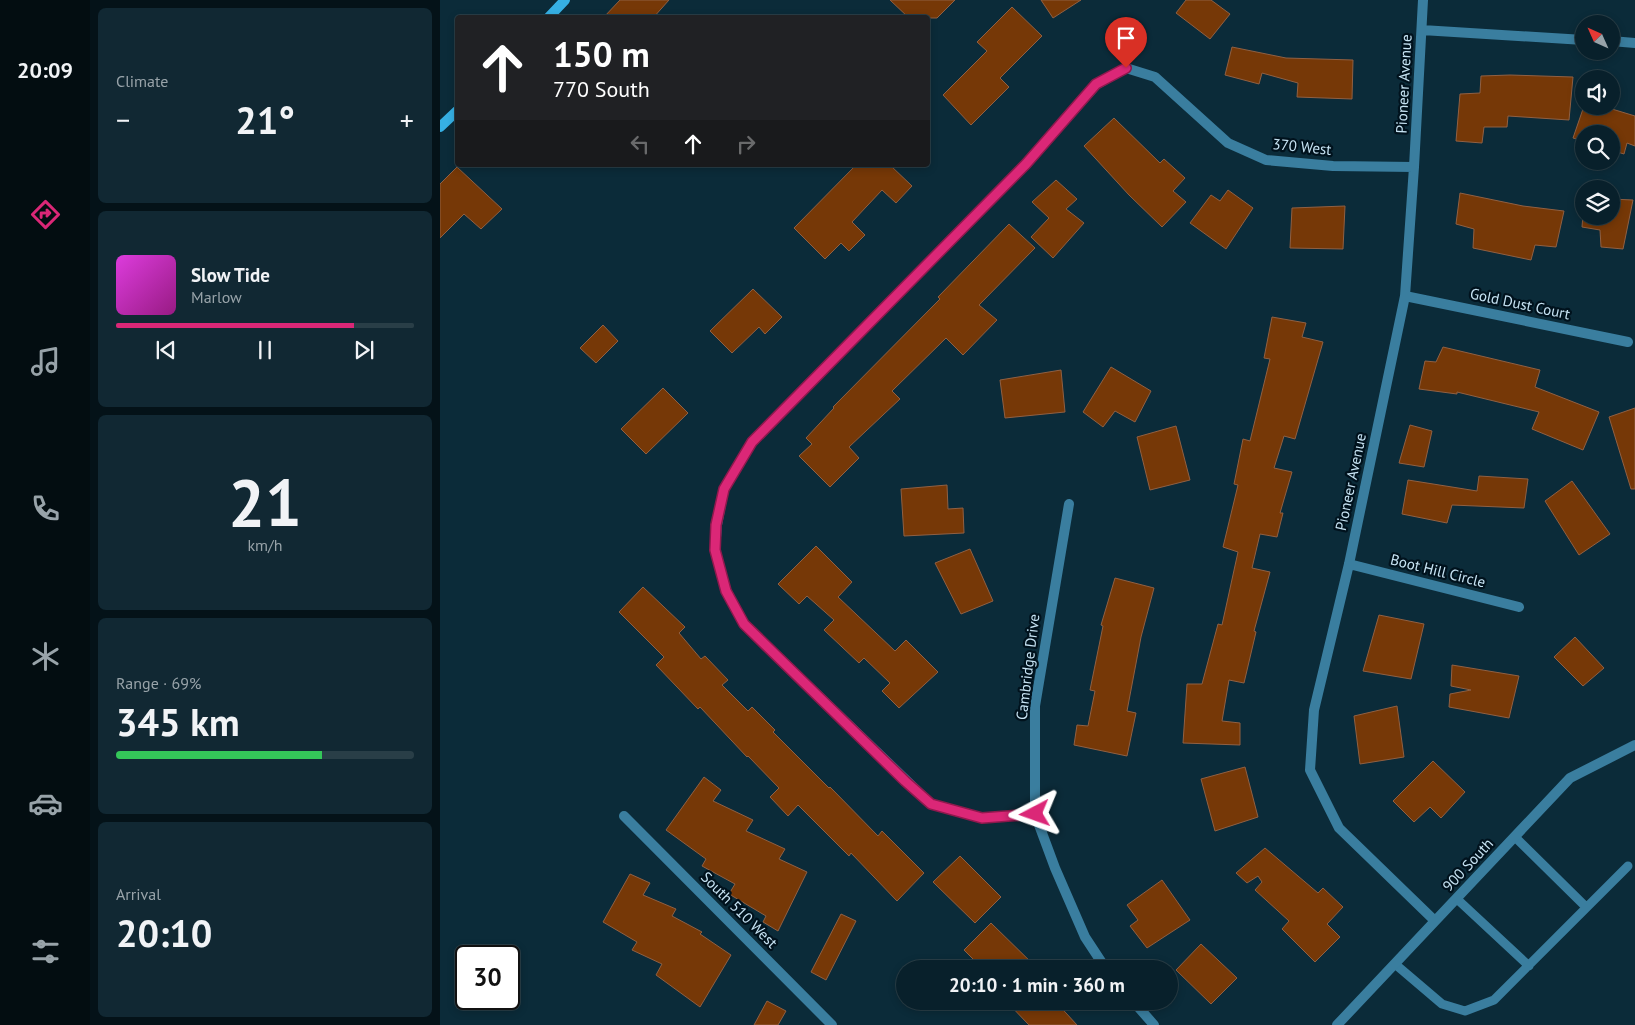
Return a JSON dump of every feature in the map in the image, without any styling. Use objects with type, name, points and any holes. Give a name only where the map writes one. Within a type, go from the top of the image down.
[{"type":"street","points":[[551,15],[565,0]]},
{"type":"street","name":"Pioneer Avenue","points":[[1423,0],[1405,296],[1349,564],[1314,710],[1310,770],[1338,828],[1435,922]]},
{"type":"street","points":[[1422,30],[1575,39]]},
{"type":"street","points":[[1620,42],[1635,43]]},
{"type":"street","name":"370 West","points":[[1035,814],[982,818],[931,804],[744,624],[726,591],[715,550],[716,525],[724,489],[752,442],[1026,164],[1096,84],[1126,68],[1155,77],[1228,143],[1266,160],[1333,166],[1414,168]]},
{"type":"street","points":[[440,127],[455,113]]},
{"type":"street","name":"Gold Dust Court","points":[[1405,296],[1628,342]]},
{"type":"street","name":"Cambridge Drive","points":[[1069,504],[1035,706],[1035,814],[1055,868],[1085,937],[1100,960]]},
{"type":"street","name":"Boot Hill Circle","points":[[1349,564],[1519,607]]},
{"type":"street","name":"900 South","points":[[1337,1025],[1570,778],[1635,745]]},
{"type":"street","name":"South 510 West","points":[[624,816],[832,1025]]},
{"type":"street","points":[[1141,1010],[1154,1025]]},
{"type":"lane","points":[[1515,837],[1586,907]]},
{"type":"lane","points":[[1395,964],[1442,1004],[1465,1011],[1494,1000],[1628,866]]},
{"type":"lane","points":[[1457,899],[1529,966]]},
{"type":"building","points":[[620,0],[669,0],[656,15],[606,15]]},
{"type":"building","points":[[890,0],[955,0],[937,18],[930,18],[930,15],[906,15]]},
{"type":"building","points":[[1041,0],[1081,0],[1053,18]]},
{"type":"building","points":[[1186,0],[1211,0],[1230,14],[1210,39],[1176,13]]},
{"type":"building","points":[[1012,7],[1042,36],[1000,78],[1009,87],[971,125],[943,95],[987,51],[977,42]]},
{"type":"building","points":[[1232,47],[1286,58],[1353,60],[1352,99],[1297,97],[1298,83],[1262,73],[1259,84],[1225,75]]},
{"type":"building","points":[[1481,76],[1573,77],[1569,120],[1508,116],[1507,127],[1484,127],[1482,143],[1456,141],[1460,94],[1480,93]]},
{"type":"building","points":[[1620,111],[1635,116],[1635,146],[1627,143],[1624,154],[1620,153],[1620,125],[1577,125],[1581,115],[1620,115]]},
{"type":"building","points":[[1114,118],[1160,163],[1164,159],[1185,178],[1173,191],[1186,202],[1162,227],[1129,195],[1084,146]]},
{"type":"building","points":[[457,167],[502,209],[481,229],[464,214],[440,238],[440,184]]},
{"type":"building","points":[[854,167],[892,167],[912,186],[896,203],[882,190],[852,222],[865,235],[849,251],[841,243],[825,259],[794,228]]},
{"type":"building","points":[[1056,180],[1077,199],[1066,209],[1084,223],[1053,258],[1031,237],[1049,218],[1032,202]]},
{"type":"building","points":[[1228,190],[1253,208],[1226,249],[1190,223],[1211,195],[1220,201]]},
{"type":"building","points":[[1460,193],[1523,206],[1564,211],[1556,247],[1535,245],[1531,260],[1473,248],[1474,229],[1456,224]]},
{"type":"building","points":[[1620,199],[1633,200],[1623,249],[1601,247],[1600,230],[1582,227],[1582,225],[1620,225]]},
{"type":"building","points":[[1345,206],[1343,249],[1290,248],[1292,208]]},
{"type":"building","points":[[1009,224],[1035,248],[979,305],[997,320],[963,355],[946,338],[892,391],[900,399],[849,447],[859,458],[830,487],[799,456],[812,444],[806,438],[833,407],[940,299],[938,297]]},
{"type":"building","points":[[753,289],[782,317],[765,334],[759,327],[732,353],[710,331]]},
{"type":"building","points":[[1272,317],[1306,323],[1302,337],[1323,342],[1295,439],[1284,436],[1274,468],[1292,472],[1280,513],[1283,513],[1277,537],[1260,534],[1252,568],[1270,572],[1254,631],[1256,632],[1244,683],[1229,680],[1222,721],[1240,723],[1240,745],[1183,743],[1187,684],[1202,684],[1218,624],[1222,625],[1238,552],[1223,547],[1238,485],[1234,484],[1243,439],[1250,441],[1270,359],[1264,358]]},
{"type":"building","points":[[603,325],[618,341],[596,363],[580,348]]},
{"type":"building","points":[[1443,347],[1540,370],[1535,387],[1599,412],[1583,450],[1532,429],[1539,412],[1457,392],[1457,394],[1419,389],[1425,361],[1436,362]]},
{"type":"building","points":[[1111,367],[1151,391],[1135,422],[1115,411],[1103,427],[1083,412]]},
{"type":"building","points":[[1061,370],[1065,412],[1005,418],[1000,380]]},
{"type":"building","points":[[663,388],[688,413],[646,454],[621,429]]},
{"type":"building","points":[[1635,408],[1635,489],[1631,489],[1609,417]]},
{"type":"building","points":[[1410,425],[1432,431],[1424,467],[1399,463]]},
{"type":"building","points":[[1176,426],[1190,480],[1150,490],[1137,437]]},
{"type":"building","points":[[1479,476],[1528,479],[1524,508],[1452,505],[1447,523],[1402,514],[1408,480],[1477,491]]},
{"type":"building","points":[[1572,481],[1610,534],[1579,555],[1545,501]]},
{"type":"building","points":[[947,485],[948,509],[963,508],[964,533],[904,536],[901,489]]},
{"type":"building","points":[[816,546],[852,582],[838,597],[895,651],[906,640],[938,672],[899,708],[882,691],[890,683],[864,658],[859,663],[824,630],[834,620],[807,596],[799,604],[778,584]]},
{"type":"building","points":[[970,549],[993,601],[961,614],[935,563]]},
{"type":"building","points":[[1115,578],[1154,588],[1141,637],[1127,711],[1136,713],[1127,756],[1074,745],[1077,725],[1088,726],[1095,691],[1090,690],[1103,626],[1101,625]]},
{"type":"building","points":[[643,587],[685,627],[679,633],[701,659],[705,656],[728,680],[722,685],[748,711],[752,707],[775,730],[773,732],[878,836],[882,831],[924,873],[897,901],[851,853],[849,856],[798,805],[788,816],[770,797],[779,788],[656,665],[664,657],[619,612]]},
{"type":"building","points":[[1379,615],[1424,624],[1411,679],[1363,671]]},
{"type":"building","points":[[1575,637],[1604,668],[1583,686],[1554,657]]},
{"type":"building","points":[[1452,665],[1519,676],[1509,718],[1449,707],[1450,694],[1471,690],[1451,686]]},
{"type":"building","points":[[1397,706],[1404,757],[1360,764],[1354,716]]},
{"type":"building","points":[[1433,761],[1465,792],[1441,818],[1430,807],[1414,822],[1393,801]]},
{"type":"building","points":[[1245,767],[1258,817],[1215,831],[1201,779]]},
{"type":"building","points":[[704,777],[721,790],[713,801],[753,820],[746,831],[785,849],[779,859],[807,872],[778,931],[763,922],[766,916],[729,894],[735,884],[702,866],[706,859],[666,830]]},
{"type":"building","points":[[1265,848],[1318,893],[1323,888],[1343,907],[1327,924],[1340,937],[1315,962],[1282,929],[1289,921],[1255,890],[1262,882],[1258,876],[1247,883],[1236,873]]},
{"type":"building","points":[[960,856],[1001,897],[975,923],[933,882]]},
{"type":"building","points":[[630,874],[650,883],[643,895],[676,909],[672,916],[702,932],[700,934],[731,955],[700,1007],[656,975],[662,964],[632,950],[637,942],[603,922]]},
{"type":"building","points":[[1162,880],[1190,920],[1147,948],[1130,926],[1138,920],[1127,905]]},
{"type":"building","points":[[841,914],[856,921],[826,980],[811,972]]},
{"type":"building","points":[[991,923],[1029,960],[974,960],[964,950]]},
{"type":"building","points":[[1201,944],[1237,978],[1211,1004],[1178,972],[1178,968]]},
{"type":"building","points":[[767,1001],[786,1011],[778,1025],[754,1025]]},
{"type":"building","points":[[1015,1010],[1063,1010],[1077,1025],[1029,1025]]},
{"type":"route","points":[[1035,814],[982,818],[931,804],[905,781],[744,624],[726,591],[715,550],[716,525],[724,489],[752,442],[1026,164],[1096,84],[1126,68]]}]
